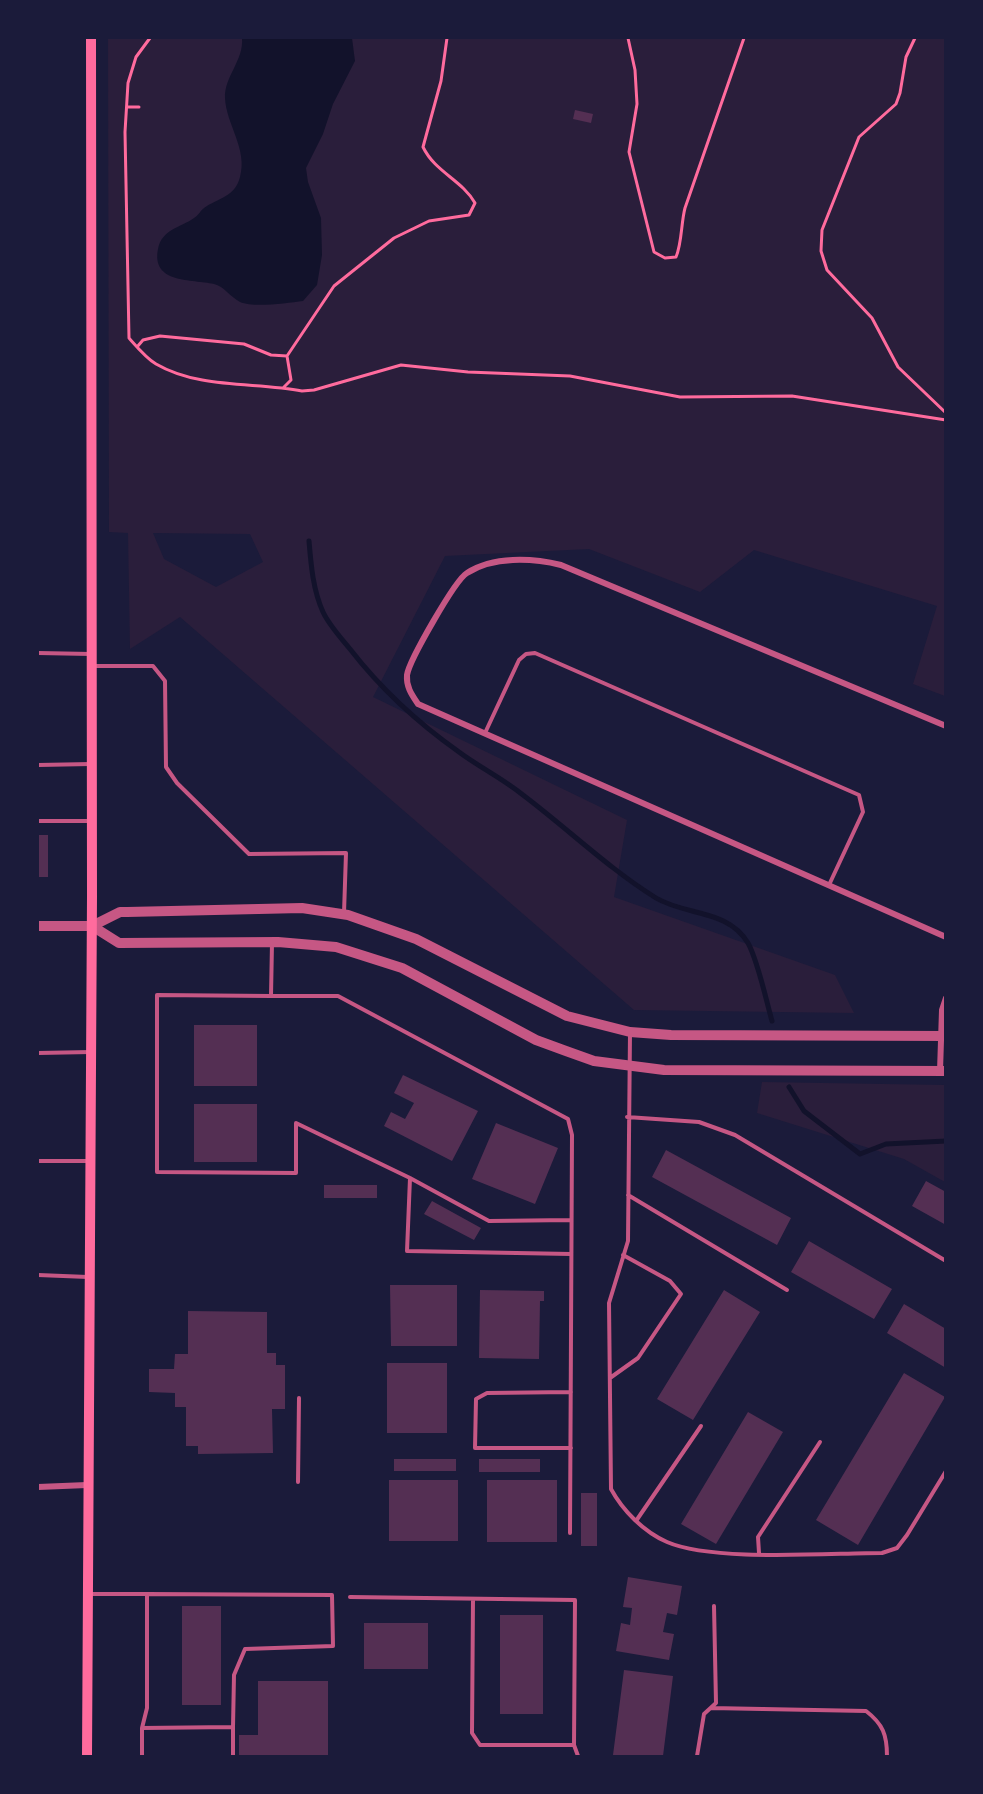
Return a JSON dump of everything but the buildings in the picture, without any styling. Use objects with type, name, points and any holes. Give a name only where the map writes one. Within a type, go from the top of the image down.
[{"type":"main road","points":[[87,1756],[92,926],[91,38]]},
{"type":"street","points":[[945,726],[561,565],[537,559],[492,563],[466,573],[450,591],[407,674],[408,691],[418,704],[945,937]]},
{"type":"street","points":[[38,926],[92,926],[120,912],[302,908],[383,925],[416,939],[567,1016],[630,1032],[671,1035],[943,1036]]},
{"type":"street","points":[[92,926],[119,943],[318,944],[364,954],[402,968],[536,1040],[594,1061],[628,1067],[676,1071],[943,1071],[945,998]]},
{"type":"street","points":[[38,1487],[87,1485]]},
{"type":"lane","points":[[38,653],[92,654]]},
{"type":"lane","points":[[485,734],[519,660],[526,654],[535,653],[859,795],[863,812],[829,885]]},
{"type":"lane","points":[[92,666],[153,666],[165,681],[166,767],[177,783],[249,854],[346,853],[344,915]]},
{"type":"lane","points":[[38,765],[92,764]]},
{"type":"lane","points":[[38,821],[92,821]]},
{"type":"lane","points":[[271,996],[272,942]]},
{"type":"lane","points":[[570,1533],[572,1135],[568,1119],[338,996],[157,995],[157,1172],[296,1173],[296,1122],[410,1178],[489,1221],[571,1220]]},
{"type":"lane","points":[[630,1032],[627,1117],[628,1240],[609,1302],[611,1489],[620,1504],[636,1521],[666,1542],[696,1551],[882,1553],[897,1548],[945,1471]]},
{"type":"lane","points":[[38,1053],[91,1052]]},
{"type":"lane","points":[[627,1117],[699,1122],[735,1136],[945,1261]]},
{"type":"lane","points":[[38,1161],[91,1161]]},
{"type":"lane","points":[[410,1178],[407,1251],[571,1254]]},
{"type":"lane","points":[[628,1195],[787,1290]]},
{"type":"lane","points":[[610,1379],[638,1358],[681,1294],[670,1281],[623,1255]]},
{"type":"lane","points":[[38,1275],[89,1277]]},
{"type":"lane","points":[[571,1392],[487,1393],[476,1399],[475,1448],[571,1448]]},
{"type":"lane","points":[[298,1482],[299,1398]]},
{"type":"lane","points":[[636,1521],[701,1426]]},
{"type":"lane","points":[[759,1553],[758,1537],[820,1442]]},
{"type":"lane","points":[[87,1594],[332,1595],[333,1646],[245,1649],[234,1676],[233,1756]]},
{"type":"lane","points":[[142,1756],[142,1728],[147,1708],[147,1594]]},
{"type":"lane","points":[[350,1597],[575,1600],[574,1745],[578,1756]]},
{"type":"lane","points":[[473,1599],[472,1733],[476,1741],[480,1745],[574,1745]]},
{"type":"lane","points":[[697,1756],[704,1714],[716,1703],[714,1606]]},
{"type":"lane","points":[[711,1708],[866,1711],[879,1723],[887,1735],[887,1756]]},
{"type":"lane","points":[[142,1728],[233,1727]]},
{"type":"path","points":[[150,38],[136,57],[128,83],[129,338],[155,364],[186,375],[225,383],[314,390],[401,365],[468,372],[570,376],[680,397],[792,396],[945,420]]},
{"type":"path","points":[[284,388],[291,380],[287,356],[334,286],[394,238],[429,221],[457,218],[468,215],[474,209],[475,202],[470,194],[445,176],[428,159],[423,147],[441,81],[447,38]]},
{"type":"path","points":[[628,38],[635,70],[637,104],[629,152],[654,252],[665,258],[676,257],[679,249],[679,235],[685,208],[744,38]]},
{"type":"path","points":[[915,38],[906,57],[896,104],[859,137],[822,230],[821,251],[827,270],[872,318],[898,367],[945,413]]},
{"type":"path","points":[[127,107],[139,107]]},
{"type":"path","points":[[137,347],[143,340],[160,336],[244,344],[272,355],[287,356]]},
{"type":"shaded area","points":[[108,38],[945,38],[945,696],[913,684],[937,606],[754,550],[700,592],[589,549],[445,556],[373,697],[627,820],[614,897],[835,975],[854,1013],[634,1010],[180,617],[130,649],[128,533],[109,532]],"holes":[[[153,533],[250,534],[263,562],[216,587],[164,559]]]},
{"type":"shaded area","points":[[242,38],[352,38],[355,61],[333,104],[323,134],[306,168],[308,182],[321,218],[322,255],[317,285],[303,301],[246,304],[236,300],[218,285],[175,278],[161,269],[157,260],[160,242],[167,233],[230,193],[238,184],[242,167],[241,156],[225,98],[228,83],[240,54]]},
{"type":"shaded area","points":[[762,1082],[945,1085],[945,1182],[904,1159],[757,1113]]},
{"type":"waterway","points":[[309,541],[315,586],[326,617],[335,631],[387,692],[444,741],[515,789],[638,886],[668,904],[718,919],[740,932],[748,943],[755,960],[772,1021]]},
{"type":"waterway","points":[[789,1087],[804,1111],[860,1154],[886,1144],[946,1141]]}]
